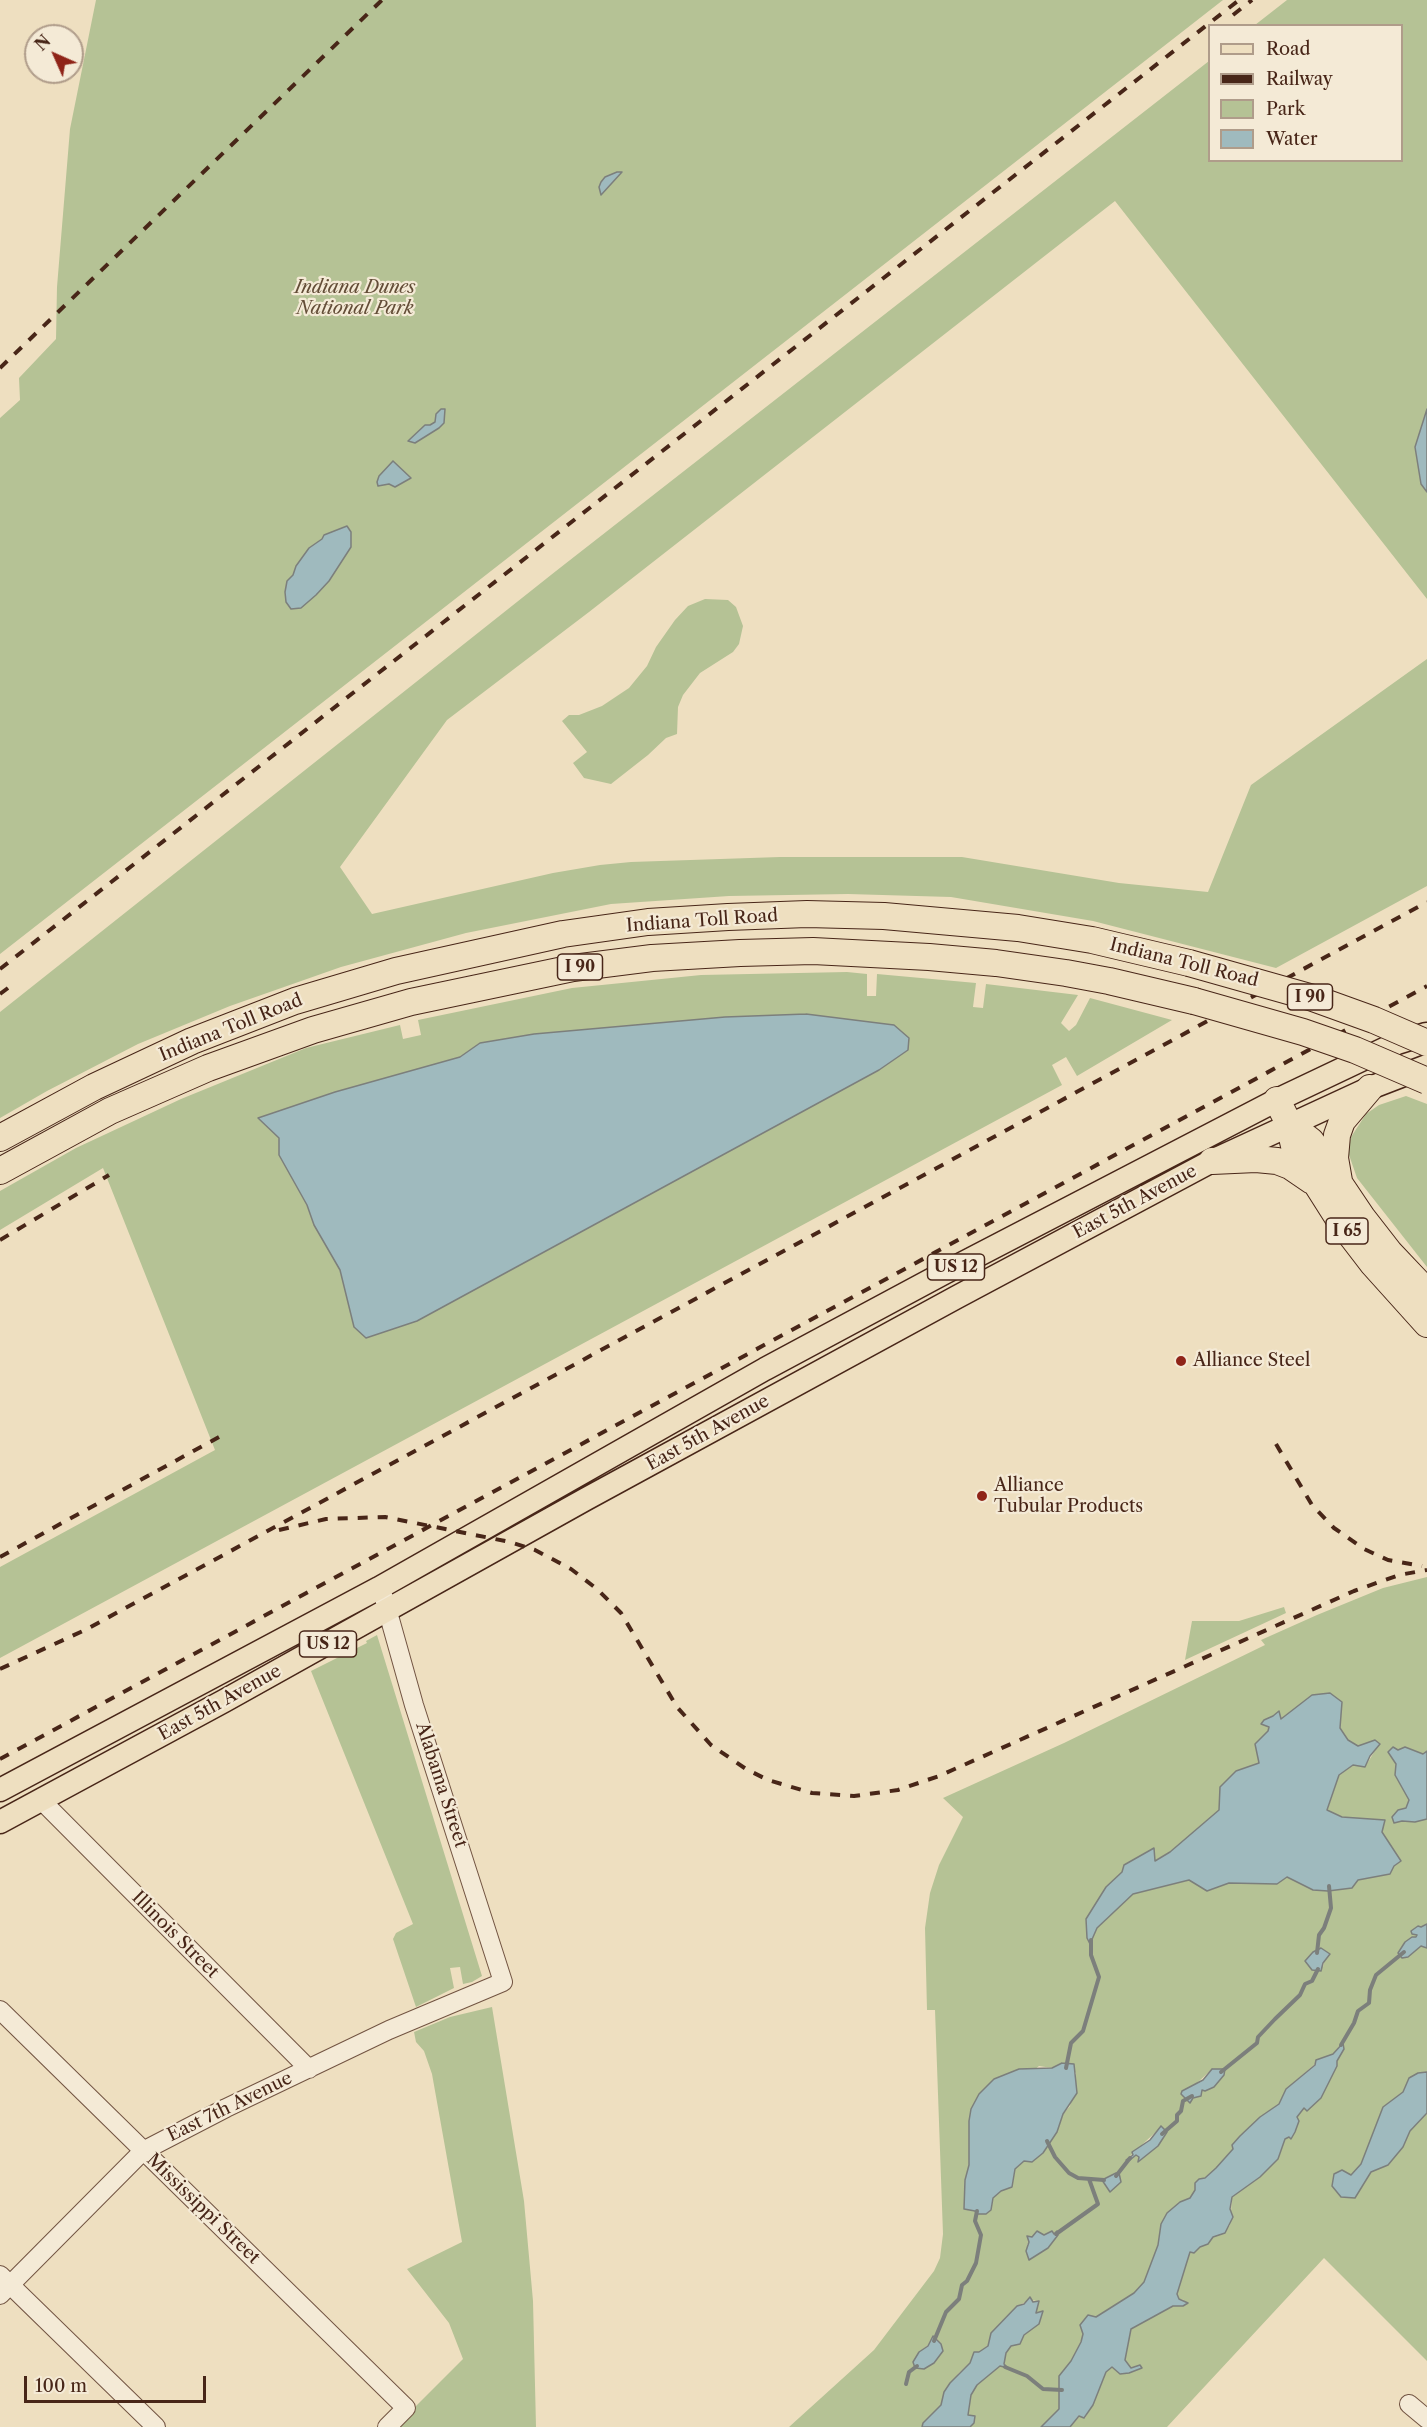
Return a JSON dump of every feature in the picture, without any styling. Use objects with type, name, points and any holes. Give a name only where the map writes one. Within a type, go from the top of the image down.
[{"type":"highway","name":"Indiana Toll Road","points":[[0,1138],[94,1087],[192,1041],[295,1001],[396,971],[563,934],[648,922],[807,914],[884,916],[1018,928],[1092,940],[1189,963],[1313,998],[1427,1043]]},
{"type":"highway","name":"Indiana Toll Road","points":[[0,1171],[110,1111],[208,1068],[313,1030],[411,1002],[573,968],[652,958],[813,951],[929,957],[996,963],[1066,973],[1194,1001],[1303,1032],[1355,1050],[1427,1081]]},
{"type":"highway","points":[[1340,1184],[1335,1158],[1337,1135],[1342,1121],[1370,1088]]},
{"type":"highway","name":"I 65","points":[[1277,1100],[1289,1124],[1295,1150],[1340,1221],[1373,1264],[1427,1324]]},
{"type":"highway","name":"I 65","points":[[1289,1124],[1311,1141],[1390,1253],[1427,1292]]},
{"type":"highway","points":[[1212,1161],[1256,1159],[1277,1161],[1290,1166],[1314,1182]]},
{"type":"main road","name":"East 5th Avenue","points":[[0,1790],[379,1588],[765,1369],[944,1273],[1277,1100],[1397,1043],[1427,1034]]},
{"type":"main road","name":"East 5th Avenue","points":[[0,1822],[388,1611],[820,1371],[1212,1161],[1370,1088],[1427,1066]]},
{"type":"street","name":"Alabama Street","points":[[379,1588],[503,1982]]},
{"type":"street","name":"Illinois Street","points":[[41,1800],[309,2068]]},
{"type":"street","name":"East 7th Avenue","points":[[3,2285],[143,2151],[309,2068],[390,2030],[503,1982]]},
{"type":"street","name":"Mississippi Street","points":[[0,2010],[406,2408],[387,2427]]},
{"type":"street","points":[[3,2285],[156,2427]]},
{"type":"street","points":[[1409,2404],[1427,2419]]},
{"type":"green space","name":"Indiana Dunes National Park","points":[[96,0],[1223,0],[0,954],[0,418],[20,400],[19,378],[56,339],[57,287],[70,129],[79,84],[84,84],[84,60]]},
{"type":"green space","points":[[1287,0],[1427,0],[1427,409],[1415,447],[1421,484],[1427,492],[1427,599],[1115,201],[589,612],[447,720],[340,867],[372,914],[553,873],[600,865],[780,857],[962,857],[1119,883],[1208,892],[1251,785],[1427,659],[1427,886],[1276,968],[1093,921],[951,897],[848,894],[729,896],[611,904],[466,933],[341,967],[230,1006],[138,1044],[0,1118],[0,1012],[556,571],[1208,62],[1208,162],[1403,162],[1403,24],[1256,24]]},
{"type":"green space","points":[[705,599],[728,600],[736,607],[743,626],[739,644],[733,652],[700,673],[683,695],[678,707],[677,734],[666,738],[611,784],[584,778],[573,763],[587,752],[562,721],[569,715],[579,715],[602,706],[629,688],[647,666],[656,647],[675,620],[688,606]]},
{"type":"green space","points":[[847,972],[867,974],[867,996],[876,996],[877,974],[976,983],[973,1007],[983,1008],[986,984],[1078,995],[1061,1023],[1069,1031],[1076,1025],[1090,998],[1172,1020],[1077,1076],[1066,1057],[1052,1065],[1062,1085],[0,1658],[0,1567],[215,1450],[103,1168],[0,1230],[0,1191],[76,1148],[181,1099],[306,1048],[400,1025],[403,1039],[421,1035],[418,1020],[572,988],[701,975]],"holes":[[[480,1043],[908,1050],[879,1070],[417,1321],[354,1327],[340,1270],[314,1225],[307,1205],[280,1155],[279,1138],[258,1118],[460,1057]]]},
{"type":"green space","points":[[1406,1096],[1427,1104],[1427,1267],[1357,1178],[1348,1152],[1351,1137],[1366,1114],[1379,1105]]},
{"type":"green space","points":[[1427,1577],[1427,1751],[1423,1754],[1405,1747],[1396,1764],[1395,1775],[1409,1800],[1406,1808],[1394,1822],[1415,1822],[1427,1819],[1427,1924],[1421,1927],[1416,1938],[1398,1953],[1402,1958],[1408,1957],[1421,1946],[1427,1948],[1427,2072],[1418,2073],[1409,2078],[1403,2092],[1383,2107],[1361,2164],[1351,2175],[1355,2198],[1371,2171],[1388,2165],[1403,2147],[1410,2131],[1427,2113],[1427,2361],[1324,2258],[1167,2427],[1070,2427],[1080,2416],[1085,2418],[1093,2405],[1106,2372],[1112,2367],[1120,2374],[1142,2368],[1140,2365],[1131,2368],[1125,2360],[1131,2329],[1173,2306],[1183,2306],[1184,2300],[1179,2299],[1177,2294],[1190,2252],[1194,2253],[1200,2247],[1208,2244],[1213,2237],[1225,2232],[1230,2225],[1232,2197],[1260,2177],[1278,2159],[1285,2139],[1289,2136],[1291,2139],[1299,2121],[1297,2117],[1344,2050],[1342,2043],[1333,2054],[1315,2064],[1286,2089],[1279,2104],[1260,2117],[1232,2145],[1233,2149],[1216,2168],[1195,2183],[1195,2190],[1190,2198],[1180,2202],[1161,2224],[1158,2245],[1144,2282],[1134,2293],[1096,2317],[1088,2315],[1081,2342],[1071,2361],[1059,2376],[1059,2409],[1041,2427],[970,2427],[974,2423],[974,2416],[968,2416],[971,2395],[977,2385],[1000,2366],[1007,2366],[1004,2365],[1006,2353],[1011,2346],[1020,2344],[1024,2335],[1039,2323],[1043,2312],[1035,2313],[1038,2301],[1030,2300],[1017,2306],[991,2333],[988,2346],[979,2352],[974,2352],[970,2363],[944,2392],[941,2405],[922,2427],[789,2427],[874,2350],[934,2271],[940,2258],[943,2234],[935,2010],[927,2010],[925,1928],[930,1893],[939,1865],[963,1817],[943,1798],[1064,1743],[1265,1645],[1261,1640],[1383,1588]],"holes":[[[1312,1695],[1342,1702],[1340,1728],[1348,1740],[1358,1746],[1375,1740],[1379,1744],[1365,1767],[1353,1765],[1339,1775],[1327,1811],[1342,1817],[1385,1821],[1382,1832],[1401,1861],[1393,1866],[1390,1874],[1358,1880],[1352,1888],[1328,1891],[1313,1890],[1287,1877],[1277,1884],[1229,1883],[1208,1891],[1190,1880],[1133,1894],[1097,1928],[1090,1943],[1106,1887],[1122,1872],[1154,1849],[1154,1861],[1170,1852],[1219,1810],[1236,1771],[1259,1763],[1269,1727],[1264,1720],[1273,1716],[1281,1720]],[[1321,1949],[1326,1952],[1323,1967],[1310,1957],[1313,1952]],[[1062,2063],[1076,2073],[1070,2106],[1063,2114],[1057,2132],[1015,2169],[1012,2187],[1001,2191],[993,2198],[991,2210],[986,2214],[977,2214],[975,2211],[964,2209],[965,2180],[969,2165],[969,2121],[1039,2066],[1052,2068]],[[1212,2069],[1225,2069],[1189,2102],[1188,2099],[1195,2085]],[[1161,2127],[1167,2132],[1139,2157],[1136,2155],[1130,2160],[1127,2159]],[[1119,2173],[1118,2184],[1110,2192],[1102,2180]],[[1052,2231],[1058,2235],[1027,2245]],[[937,2339],[941,2344],[914,2362],[919,2352]]]},
{"type":"green space","points":[[1284,1607],[1286,1613],[1185,1660],[1192,1621],[1239,1621]]},
{"type":"green space","points":[[377,1635],[482,1976],[463,1984],[460,1967],[450,1968],[454,1988],[416,2007],[393,1939],[396,1933],[413,1924],[311,1671],[367,1643],[366,1641]]},
{"type":"green space","points":[[492,2007],[524,2201],[533,2301],[536,2427],[395,2427],[463,2359],[449,2323],[407,2269],[462,2242],[432,2074],[424,2051],[416,2042],[414,2032],[450,2017]]},
{"type":"water","points":[[622,172],[601,195],[599,187],[601,182],[605,177]]},
{"type":"water","points":[[441,409],[445,409],[444,423],[439,428],[415,443],[408,441],[425,425],[435,422],[436,414]]},
{"type":"water","points":[[1427,409],[1427,492],[1421,484],[1415,447]]},
{"type":"water","points":[[393,461],[411,478],[395,487],[389,484],[378,486],[379,476]]},
{"type":"water","points":[[347,526],[351,532],[351,547],[329,581],[301,608],[291,609],[286,602],[285,592],[287,581],[293,575],[296,566],[309,548],[324,535]]},
{"type":"water","points":[[806,1014],[894,1025],[909,1038],[908,1050],[879,1070],[417,1321],[366,1338],[354,1327],[340,1270],[314,1225],[307,1205],[279,1155],[279,1138],[258,1118],[335,1092],[460,1057],[480,1043],[534,1034],[725,1017]]},
{"type":"water","points":[[1330,1693],[1342,1702],[1340,1728],[1348,1740],[1358,1746],[1375,1740],[1380,1744],[1370,1756],[1365,1767],[1353,1765],[1339,1775],[1327,1810],[1342,1817],[1385,1820],[1382,1832],[1401,1861],[1394,1866],[1390,1874],[1358,1880],[1352,1888],[1328,1891],[1313,1890],[1287,1877],[1277,1884],[1229,1883],[1207,1891],[1189,1880],[1133,1894],[1097,1928],[1090,1944],[1087,1938],[1086,1919],[1106,1887],[1122,1872],[1124,1865],[1154,1848],[1155,1861],[1170,1852],[1219,1810],[1220,1787],[1236,1771],[1259,1763],[1255,1744],[1268,1731],[1269,1727],[1261,1724],[1264,1720],[1279,1711],[1281,1719],[1312,1695]]},
{"type":"water","points":[[1393,1747],[1398,1750],[1405,1747],[1423,1754],[1427,1751],[1427,1819],[1394,1823],[1392,1817],[1398,1810],[1406,1808],[1409,1800],[1395,1775],[1396,1764],[1388,1752]]},
{"type":"water","points":[[1427,1924],[1427,1948],[1421,1946],[1408,1957],[1402,1958],[1398,1953],[1405,1942],[1417,1935],[1412,1934],[1411,1931]]},
{"type":"water","points":[[1321,1948],[1330,1954],[1323,1963],[1321,1971],[1312,1970],[1305,1961],[1313,1952]]},
{"type":"water","points":[[1343,2043],[1344,2049],[1321,2098],[1307,2111],[1304,2108],[1297,2117],[1299,2121],[1295,2132],[1291,2139],[1289,2137],[1285,2139],[1278,2159],[1260,2177],[1232,2197],[1230,2209],[1233,2217],[1225,2233],[1213,2237],[1208,2244],[1200,2247],[1194,2253],[1190,2252],[1177,2294],[1179,2299],[1188,2303],[1183,2306],[1173,2306],[1131,2329],[1125,2360],[1131,2368],[1140,2365],[1142,2368],[1120,2374],[1112,2367],[1106,2372],[1093,2405],[1084,2418],[1079,2416],[1070,2427],[1041,2427],[1059,2409],[1059,2376],[1071,2361],[1081,2342],[1083,2334],[1080,2325],[1088,2315],[1096,2317],[1134,2293],[1144,2282],[1158,2245],[1161,2224],[1167,2213],[1180,2202],[1190,2198],[1195,2190],[1195,2183],[1216,2168],[1233,2149],[1232,2145],[1260,2117],[1279,2104],[1286,2089],[1315,2065],[1316,2060],[1333,2054]]},
{"type":"water","points":[[1062,2063],[1074,2064],[1077,2093],[1063,2114],[1057,2132],[1043,2153],[1032,2162],[1024,2161],[1015,2169],[1012,2187],[1001,2191],[993,2198],[991,2210],[986,2214],[977,2214],[975,2211],[964,2209],[965,2180],[969,2165],[969,2121],[971,2109],[979,2094],[994,2079],[1019,2069],[1052,2068]]},
{"type":"water","points":[[1212,2069],[1225,2069],[1224,2075],[1214,2087],[1202,2090],[1201,2096],[1193,2098],[1190,2103],[1181,2094],[1182,2091],[1203,2080]]},
{"type":"water","points":[[1427,2072],[1427,2113],[1410,2131],[1403,2147],[1388,2165],[1371,2172],[1355,2198],[1341,2197],[1332,2186],[1334,2174],[1342,2170],[1351,2175],[1361,2164],[1383,2107],[1403,2092],[1409,2078],[1418,2073]]},
{"type":"water","points":[[1161,2126],[1167,2132],[1158,2146],[1138,2162],[1139,2157],[1136,2155],[1126,2160],[1133,2155],[1132,2152],[1150,2140]]},
{"type":"water","points":[[1119,2173],[1121,2182],[1110,2192],[1102,2180]]},
{"type":"water","points":[[1037,2231],[1044,2235],[1052,2231],[1054,2234],[1057,2231],[1058,2235],[1048,2248],[1029,2260],[1026,2251],[1029,2242],[1027,2236],[1032,2237]]},
{"type":"water","points":[[1030,2297],[1033,2302],[1039,2301],[1036,2313],[1043,2311],[1039,2324],[1024,2335],[1020,2344],[1011,2346],[1006,2353],[1004,2364],[1008,2368],[1000,2366],[977,2385],[971,2395],[968,2415],[975,2416],[974,2423],[970,2427],[922,2427],[923,2423],[941,2405],[944,2392],[970,2363],[974,2352],[979,2352],[988,2346],[991,2333],[1017,2306],[1024,2304]]},
{"type":"water","points":[[933,2336],[941,2344],[943,2351],[934,2363],[924,2369],[915,2368],[913,2362],[919,2352],[928,2346]]},
{"type":"waterway","points":[[1317,1953],[1319,1935],[1331,1908],[1329,1886]]},
{"type":"waterway","points":[[1066,2068],[1071,2043],[1083,2031],[1099,1977],[1091,1955],[1091,1940]]},
{"type":"waterway","points":[[1341,2045],[1358,2011],[1369,2003],[1370,1990],[1376,1975],[1404,1952]]},
{"type":"waterway","points":[[1221,2072],[1257,2043],[1258,2037],[1300,1995],[1305,1984],[1312,1981],[1318,1969]]},
{"type":"waterway","points":[[1162,2134],[1177,2121],[1183,2101],[1192,2096]]},
{"type":"waterway","points":[[1047,2141],[1055,2157],[1069,2173],[1078,2178],[1104,2180]]},
{"type":"waterway","points":[[1116,2176],[1130,2158]]},
{"type":"waterway","points":[[1056,2234],[1098,2204],[1089,2179]]},
{"type":"waterway","points":[[934,2341],[946,2312],[959,2299],[962,2285],[967,2281],[976,2263],[981,2235],[975,2221],[977,2211]]},
{"type":"waterway","points":[[906,2384],[909,2372],[917,2366]]},
{"type":"waterway","points":[[1005,2367],[1027,2376],[1043,2389],[1062,2390]]},
{"type":"railway","points":[[0,368],[382,0]]},
{"type":"railway","points":[[1208,24],[1239,0]]},
{"type":"railway","points":[[1233,15],[1252,0]]},
{"type":"railway","points":[[0,969],[1208,24]]},
{"type":"railway","points":[[0,1669],[85,1630],[1427,902]]},
{"type":"railway","points":[[0,994],[12,985]]},
{"type":"railway","points":[[0,1759],[1427,986]]},
{"type":"railway","points":[[0,1240],[109,1175]]},
{"type":"railway","points":[[0,1557],[219,1437]]},
{"type":"railway","points":[[1276,1444],[1312,1505],[1334,1528],[1364,1549],[1388,1560],[1422,1566]]},
{"type":"railway","points":[[279,1530],[326,1519],[385,1517],[510,1542],[535,1550],[571,1569],[597,1589],[621,1613],[677,1707],[711,1745],[746,1769],[768,1780],[812,1793],[854,1796],[898,1790],[939,1776],[1354,1591],[1399,1575],[1427,1570]]},
{"type":"place","name":"Alliance Steel","points":[[1181,1361]]},
{"type":"place","name":"Alliance Tubular Products","points":[[982,1496]]}]
